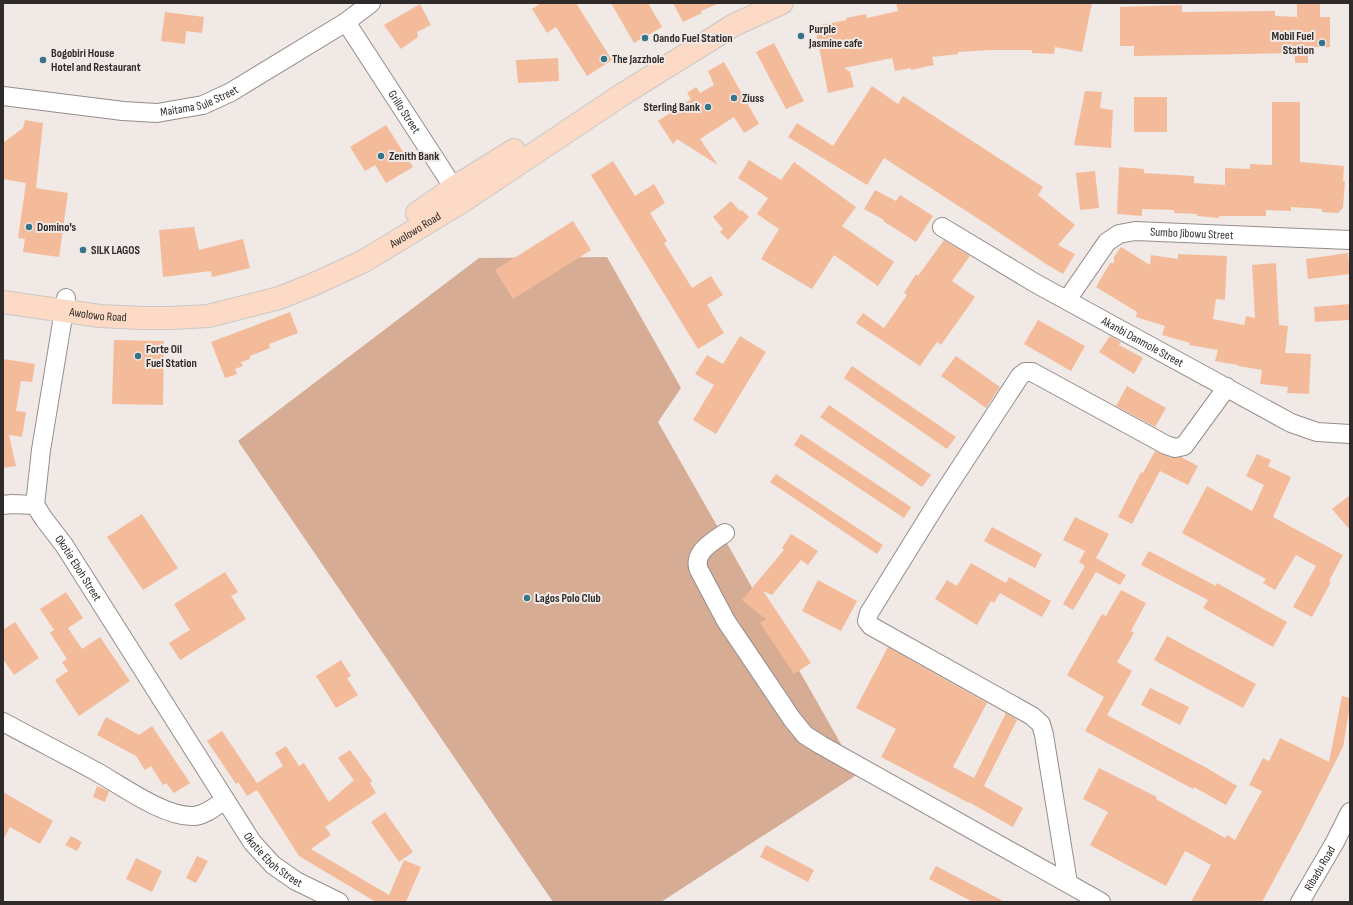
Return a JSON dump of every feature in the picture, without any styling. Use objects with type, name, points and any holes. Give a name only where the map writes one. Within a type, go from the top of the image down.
[{"type":"main road","name":"Awolowo Road","points":[[3,288],[65,304],[100,316],[172,318],[208,316],[266,302],[312,285],[364,261],[458,195],[732,10],[746,3]]},
{"type":"main road","name":"Awolowo Road","points":[[458,195],[617,99],[734,25],[782,3]]},
{"type":"main road","name":"Awolowo Road","points":[[3,302],[65,304]]},
{"type":"street","name":"Maitama Sule Street","points":[[3,96],[123,111],[158,113],[202,105],[231,92],[346,22],[371,3]]},
{"type":"street","name":"Grillo Street","points":[[346,22],[458,195]]},
{"type":"street","name":"Akanbi Danmole Street","points":[[942,227],[1006,267],[1291,423],[1318,432],[1350,434]]},
{"type":"street","name":"Sumbo Jibowu Street","points":[[1067,300],[1107,242],[1119,234],[1136,231],[1350,240]]},
{"type":"street","points":[[3,505],[35,505],[41,450],[65,304]]},
{"type":"street","points":[[1068,883],[1041,724],[1032,716],[871,626],[867,620],[869,613],[943,494],[1020,376],[1025,372],[1032,372],[1166,445],[1175,448],[1184,446],[1227,387]]},
{"type":"street","name":"Okotie Eboh Street","points":[[35,505],[64,545],[252,842],[273,865],[296,881],[339,902]]},
{"type":"street","points":[[724,533],[708,545],[698,556],[696,564],[726,621],[792,719],[805,734],[821,745],[1101,902]]},
{"type":"street","points":[[3,722],[152,804],[178,815],[194,816],[209,810],[225,800]]},
{"type":"street","name":"Ribadu Road","points":[[1300,902],[1335,842],[1350,812]]},
{"type":"shaded area","name":"Lagos Polo Club","points":[[607,257],[681,388],[658,422],[858,774],[661,902],[553,902],[238,441],[479,258]]},
{"type":"building","points":[[541,3],[576,3],[612,60],[587,76],[556,27],[547,33],[532,9]]},
{"type":"building","points":[[611,3],[648,3],[662,27],[634,43]]},
{"type":"building","points":[[673,3],[720,3],[701,11],[702,13],[683,22]]},
{"type":"building","points":[[896,3],[1092,3],[1082,52],[1055,47],[1054,54],[1032,53],[1032,50],[958,52],[958,54],[932,57],[934,65],[911,70],[911,68],[895,71],[892,58],[844,68],[850,72],[854,87],[828,93],[815,26],[847,20],[846,18],[866,14],[867,18],[898,11]]},
{"type":"building","points":[[1297,3],[1320,3],[1320,17],[1330,17],[1330,47],[1308,47],[1308,63],[1295,63],[1295,53],[1134,56],[1134,46],[1120,46],[1120,7],[1182,5],[1182,12],[1275,11],[1275,16],[1297,17]]},
{"type":"building","points":[[420,4],[431,25],[417,32],[418,37],[401,49],[384,25]]},
{"type":"building","points":[[165,12],[204,17],[202,33],[186,31],[185,44],[161,41]]},
{"type":"building","points":[[774,43],[804,101],[786,109],[756,52]]},
{"type":"building","points":[[558,58],[559,81],[518,83],[516,60]]},
{"type":"building","points":[[724,62],[759,124],[744,133],[734,117],[700,139],[718,165],[677,139],[673,144],[658,121],[691,99],[687,93],[696,87],[700,93],[714,85],[708,71]]},
{"type":"building","points":[[872,86],[898,104],[903,96],[1043,187],[1038,195],[1075,225],[1058,245],[1075,254],[1063,274],[884,158],[867,185],[788,137],[797,123],[833,146]]},
{"type":"building","points":[[1085,91],[1102,92],[1100,108],[1113,110],[1111,148],[1074,145]]},
{"type":"building","points":[[1134,97],[1167,97],[1167,132],[1134,132]]},
{"type":"building","points":[[1272,102],[1300,102],[1300,162],[1344,166],[1343,181],[1345,181],[1343,208],[1338,213],[1322,212],[1322,209],[1291,207],[1291,211],[1266,210],[1266,216],[1219,216],[1219,218],[1197,216],[1197,214],[1174,213],[1174,210],[1142,209],[1142,216],[1117,214],[1119,167],[1144,169],[1144,173],[1194,176],[1194,183],[1225,185],[1225,168],[1250,169],[1250,164],[1272,165]]},
{"type":"building","points":[[25,120],[43,123],[36,188],[68,193],[59,257],[23,252],[25,239],[18,238],[26,183],[3,179],[3,143],[23,128]]},
{"type":"building","name":"Zenith Bank","points":[[386,125],[413,167],[386,183],[375,165],[365,171],[350,147]]},
{"type":"building","points":[[749,160],[781,180],[794,162],[856,207],[842,226],[894,262],[878,286],[834,255],[812,289],[761,259],[779,229],[757,214],[768,198],[738,178]]},
{"type":"building","points":[[613,161],[635,196],[654,184],[665,203],[650,213],[667,241],[664,243],[692,288],[711,276],[723,295],[707,305],[724,333],[698,349],[591,175]]},
{"type":"building","points":[[1095,171],[1099,208],[1080,210],[1076,173]]},
{"type":"building","points":[[875,190],[896,201],[900,195],[933,216],[916,242],[883,221],[884,220],[864,209]]},
{"type":"building","points":[[731,201],[740,211],[742,210],[749,217],[728,240],[720,232],[723,229],[713,217]]},
{"type":"building","points":[[573,221],[591,250],[513,299],[495,270]]},
{"type":"building","points":[[194,227],[199,250],[243,239],[250,268],[212,277],[211,271],[163,277],[159,230]]},
{"type":"building","points":[[944,240],[970,256],[952,281],[975,297],[941,345],[937,342],[920,366],[856,323],[863,313],[884,328],[907,295],[904,293],[916,274],[918,276]]},
{"type":"building","points":[[1121,247],[1150,265],[1151,255],[1178,259],[1178,254],[1227,256],[1225,300],[1216,299],[1213,319],[1244,325],[1246,316],[1255,318],[1252,265],[1276,263],[1279,325],[1288,326],[1285,353],[1311,354],[1309,394],[1287,393],[1288,387],[1260,384],[1262,370],[1215,361],[1218,350],[1189,345],[1190,343],[1162,335],[1165,326],[1136,317],[1137,312],[1096,287],[1110,263],[1114,263],[1114,257]]},
{"type":"building","points":[[1348,253],[1350,274],[1308,279],[1306,259]]},
{"type":"building","points":[[1350,304],[1350,320],[1315,322],[1314,307]]},
{"type":"building","points":[[290,312],[298,333],[269,344],[270,348],[250,356],[250,359],[241,362],[243,366],[235,369],[237,374],[225,378],[211,342]]},
{"type":"building","points":[[1038,320],[1085,346],[1071,371],[1024,344]]},
{"type":"building","points":[[740,336],[766,352],[716,434],[693,420],[714,385],[695,374],[707,355],[723,364]]},
{"type":"building","points":[[1110,336],[1121,342],[1119,345],[1143,358],[1134,374],[1099,352]]},
{"type":"building","points":[[114,340],[164,341],[163,405],[112,404]]},
{"type":"building","points":[[956,356],[1000,387],[986,408],[941,376]]},
{"type":"building","points":[[3,359],[35,364],[32,382],[21,381],[16,411],[26,412],[22,437],[9,435],[16,466],[3,468]]},
{"type":"building","points":[[852,366],[956,437],[947,449],[844,378]]},
{"type":"building","points":[[1127,386],[1166,408],[1155,427],[1116,406]]},
{"type":"building","points":[[829,405],[931,475],[922,487],[820,417]]},
{"type":"building","points":[[801,434],[911,507],[904,518],[794,445]]},
{"type":"building","points":[[1155,451],[1172,458],[1181,457],[1198,466],[1188,485],[1160,471],[1132,524],[1118,517],[1141,472],[1143,473]]},
{"type":"building","points":[[1257,454],[1271,460],[1268,466],[1291,477],[1273,517],[1343,555],[1329,581],[1331,582],[1312,617],[1293,607],[1316,566],[1296,555],[1275,590],[1263,583],[1266,579],[1182,533],[1207,486],[1252,511],[1264,485],[1246,476]]},
{"type":"building","points":[[776,474],[883,545],[877,554],[770,482]]},
{"type":"building","points":[[1350,495],[1350,530],[1332,509]]},
{"type":"building","points":[[142,514],[178,568],[143,590],[107,537]]},
{"type":"building","points":[[1075,517],[1109,534],[1096,558],[1126,575],[1120,585],[1096,572],[1073,610],[1063,604],[1085,566],[1079,562],[1085,551],[1063,540]]},
{"type":"building","points":[[992,527],[1042,554],[1035,568],[984,541]]},
{"type":"building","points":[[791,534],[818,551],[808,565],[801,560],[772,595],[763,591],[811,663],[794,674],[760,623],[766,619],[742,600],[784,550],[782,548]]},
{"type":"building","points":[[1149,551],[1216,586],[1217,583],[1287,622],[1273,647],[1203,608],[1208,600],[1141,565]]},
{"type":"building","points":[[971,563],[1006,583],[1009,577],[1051,601],[1042,617],[1000,593],[994,603],[991,601],[977,625],[935,599],[947,580],[957,586]]},
{"type":"building","points":[[225,572],[238,592],[231,596],[246,619],[180,660],[169,643],[190,630],[174,604]]},
{"type":"building","points":[[818,580],[857,601],[841,631],[802,611]]},
{"type":"building","points":[[1121,590],[1146,603],[1131,631],[1134,633],[1117,662],[1132,671],[1107,715],[1205,767],[1237,786],[1226,805],[1085,731],[1104,697],[1067,675],[1102,614],[1106,616]]},
{"type":"building","points":[[66,592],[83,618],[68,628],[82,649],[100,637],[130,681],[79,716],[55,680],[68,671],[62,662],[67,659],[50,633],[54,630],[40,609]]},
{"type":"building","points":[[15,622],[39,658],[14,675],[3,659],[3,630]]},
{"type":"building","points":[[1167,636],[1256,684],[1243,708],[1154,660]]},
{"type":"building","points":[[888,647],[987,703],[953,767],[974,778],[1006,713],[1017,720],[984,786],[1023,808],[1013,827],[969,802],[881,757],[896,729],[856,708]]},
{"type":"building","points":[[341,660],[351,676],[347,678],[358,695],[336,708],[316,676]]},
{"type":"building","points":[[1150,688],[1189,707],[1180,725],[1141,705]]},
{"type":"building","points":[[1342,696],[1350,698],[1343,747],[1262,902],[1191,902],[1211,865],[1185,851],[1166,886],[1090,845],[1108,812],[1083,799],[1099,768],[1157,797],[1156,799],[1225,838],[1227,835],[1235,840],[1262,791],[1249,785],[1263,758],[1269,761],[1280,738],[1329,762]]},
{"type":"building","points":[[106,717],[139,735],[152,726],[190,783],[174,793],[166,783],[163,785],[151,766],[145,770],[136,756],[97,735]]},
{"type":"building","points":[[222,731],[257,783],[283,766],[275,753],[286,746],[299,766],[304,763],[329,802],[354,780],[338,758],[350,750],[372,781],[370,783],[376,793],[325,827],[331,835],[311,849],[389,895],[404,860],[421,867],[406,902],[376,902],[299,856],[257,790],[247,796],[238,782],[236,784],[207,741]]},
{"type":"building","points":[[97,786],[109,791],[105,802],[93,797]]},
{"type":"building","points":[[3,792],[53,821],[40,844],[10,827],[3,840]]},
{"type":"building","points":[[385,812],[413,852],[399,862],[371,822]]},
{"type":"building","points":[[71,836],[82,842],[77,851],[65,845]]},
{"type":"building","points":[[766,845],[814,870],[808,882],[760,857]]},
{"type":"building","points":[[197,856],[208,861],[196,883],[186,878]]},
{"type":"building","points":[[136,858],[162,871],[152,892],[126,879]]},
{"type":"building","points":[[936,866],[1005,902],[973,902],[929,879]]},
{"type":"place","name":"Purple Jasmine cafe","points":[[801,36]]},
{"type":"place","name":"Oando Fuel Station","points":[[645,38]]},
{"type":"place","name":"Mobil Fuel Station","points":[[1322,43]]},
{"type":"place","name":"The Jazzhole","points":[[604,59]]},
{"type":"place","name":"Bogobiri House Hotel and Restaurant","points":[[43,60]]},
{"type":"place","name":"Ziuss","points":[[734,98]]},
{"type":"place","name":"Sterling Bank","points":[[708,107]]},
{"type":"place","name":"Zenith Bank","points":[[381,156]]},
{"type":"place","name":"Domino's","points":[[29,227]]},
{"type":"place","name":"SILK LAGOS","points":[[83,250]]},
{"type":"place","name":"Forte Oil Fuel Station","points":[[138,356]]},
{"type":"place","name":"Lagos Polo Club","points":[[527,598]]}]
